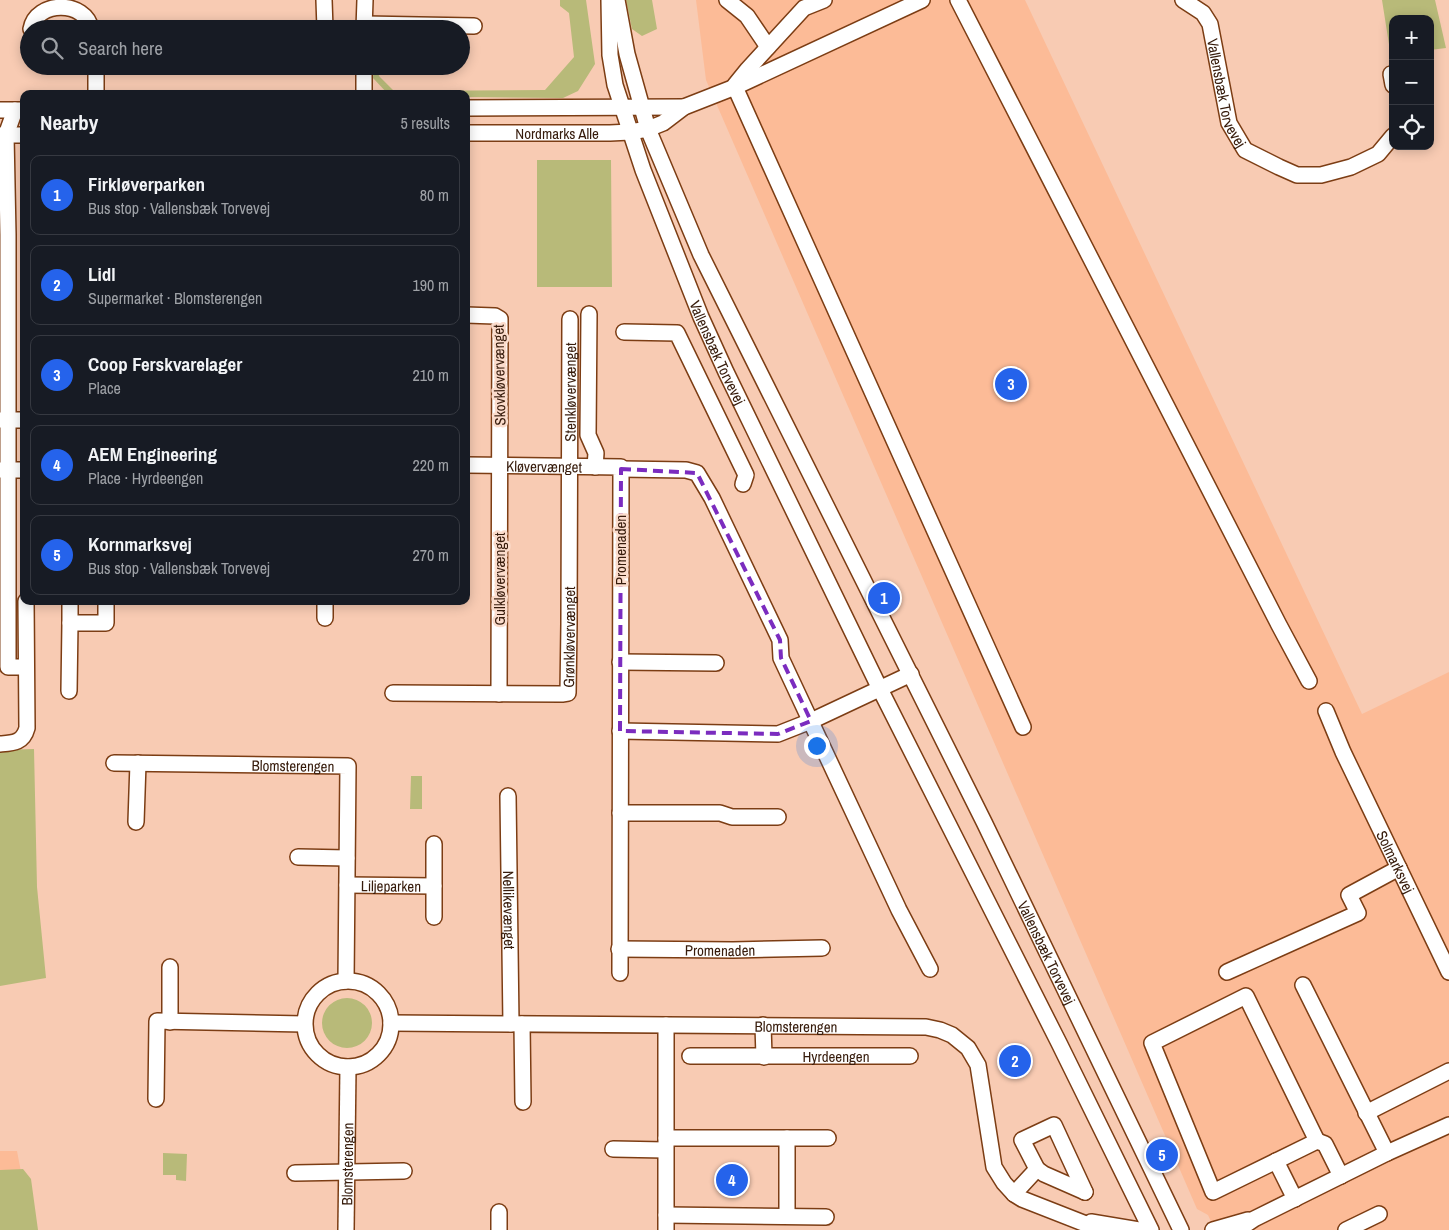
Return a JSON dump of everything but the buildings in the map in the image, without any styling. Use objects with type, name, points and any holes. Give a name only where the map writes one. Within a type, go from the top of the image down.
[{"type":"street","points":[[324,0],[325,20]]},
{"type":"street","points":[[365,0],[365,20]]},
{"type":"street","name":"Vallensbæk Torvevej","points":[[609,0],[610,55],[615,85],[643,170],[705,326],[880,689],[1055,1035],[1151,1230]]},
{"type":"street","name":"Vallensbæk Torvevej","points":[[618,0],[627,54],[648,129],[714,281],[911,674],[1181,1230]]},
{"type":"street","points":[[727,0],[747,16],[768,46]]},
{"type":"street","points":[[734,87],[768,46],[804,8],[824,0]]},
{"type":"street","points":[[684,106],[734,87],[922,0]]},
{"type":"street","points":[[958,0],[1279,625],[1310,681]]},
{"type":"street","name":"Vallensbæk Torvevej","points":[[1184,0],[1203,13],[1210,24],[1229,122],[1245,150],[1297,175],[1321,175],[1351,168],[1378,154],[1389,141]]},
{"type":"street","points":[[34,20],[41,9],[49,4],[64,1],[81,9],[88,20]]},
{"type":"street","points":[[96,90],[98,75]]},
{"type":"street","points":[[364,75],[364,90]]},
{"type":"street","points":[[734,87],[1024,728]]},
{"type":"street","name":"Nordmarks Alle","points":[[470,108],[642,108],[684,106]]},
{"type":"street","name":"Nordmarks Alle","points":[[470,133],[630,132],[648,129],[663,123],[684,106]]},
{"type":"street","points":[[13,110],[20,121]]},
{"type":"street","points":[[13,110],[3,135],[4,470],[8,668],[26,667]]},
{"type":"street","points":[[3,135],[20,134]]},
{"type":"street","points":[[589,314],[588,435],[596,453],[595,467]]},
{"type":"street","name":"Skovkløvervænget","points":[[470,316],[495,316],[500,319],[499,465]]},
{"type":"street","name":"Stenkløvervænget","points":[[570,319],[570,466]]},
{"type":"street","points":[[624,332],[677,332],[746,475],[743,484]]},
{"type":"street","points":[[4,334],[20,334]]},
{"type":"street","points":[[4,420],[20,420]]},
{"type":"street","name":"Kløvervænget","points":[[470,465],[686,470],[697,473],[712,498],[780,640],[781,658],[811,721]]},
{"type":"street","name":"Gulkløvervænget","points":[[499,465],[499,694]]},
{"type":"street","name":"Grønkløvervænget","points":[[393,693],[568,693],[570,466]]},
{"type":"street","name":"Promenaden","points":[[620,973],[621,468]]},
{"type":"street","points":[[4,470],[20,470]]},
{"type":"street","points":[[0,744],[14,744],[26,733],[27,728],[26,605]]},
{"type":"street","points":[[69,691],[70,605]]},
{"type":"street","points":[[70,623],[106,623],[106,605]]},
{"type":"street","points":[[325,605],[325,618]]},
{"type":"street","points":[[620,662],[716,663]]},
{"type":"street","points":[[620,732],[778,734],[811,721],[911,674]]},
{"type":"street","name":"Solmarksvej","points":[[1326,711],[1343,752],[1449,972]]},
{"type":"street","points":[[811,721],[899,910],[930,969]]},
{"type":"street","name":"Blomsterengen","points":[[114,763],[348,766],[346,981]]},
{"type":"street","points":[[136,822],[138,763]]},
{"type":"street","name":"Nellikevænget","points":[[508,796],[516,1024],[524,1102]]},
{"type":"street","points":[[620,812],[720,813],[732,817],[778,817]]},
{"type":"street","name":"Liljeparken","points":[[434,844],[434,917]]},
{"type":"street","points":[[298,857],[347,858]]},
{"type":"street","points":[[1227,972],[1358,913],[1349,895],[1399,868]]},
{"type":"street","name":"Liljeparken","points":[[347,885],[434,886]]},
{"type":"street","name":"Promenaden","points":[[620,949],[741,950],[822,948]]},
{"type":"street","points":[[156,1099],[170,967]]},
{"type":"street","points":[[346,981],[362,984],[376,992],[386,1003],[391,1023],[384,1048],[377,1056],[363,1064],[348,1067],[333,1065],[317,1055],[309,1043],[304,1024],[306,1011],[316,996],[330,985],[346,981]]},
{"type":"street","points":[[1303,985],[1387,1153]]},
{"type":"street","points":[[1317,1141],[1213,1192],[1152,1043],[1246,996],[1317,1141],[1325,1144],[1342,1176]]},
{"type":"street","points":[[164,1022],[304,1024]]},
{"type":"street","name":"Blomsterengen","points":[[391,1023],[926,1027],[940,1030],[952,1035],[968,1048],[978,1065],[994,1167],[1004,1183],[1014,1194],[1035,1205],[1079,1220],[1101,1230]]},
{"type":"street","points":[[666,1025],[666,1223],[787,1216],[826,1217]]},
{"type":"street","points":[[763,1026],[764,1057]]},
{"type":"street","name":"Hyrdeengen","points":[[690,1056],[910,1056]]},
{"type":"street","name":"Blomsterengen","points":[[346,1230],[348,1067]]},
{"type":"street","points":[[1366,1113],[1449,1071]]},
{"type":"street","points":[[1054,1125],[1085,1192],[1044,1174],[1037,1169],[1022,1140],[1054,1125]]},
{"type":"street","points":[[1213,1230],[1254,1218],[1449,1125]]},
{"type":"street","points":[[787,1138],[787,1216]]},
{"type":"street","points":[[613,1149],[665,1144],[787,1138],[828,1138]]},
{"type":"street","points":[[1276,1161],[1294,1199]]},
{"type":"street","points":[[1014,1194],[1037,1169]]},
{"type":"street","points":[[295,1173],[404,1171]]},
{"type":"street","points":[[499,1212],[499,1230]]},
{"type":"street","points":[[1346,1230],[1379,1214]]},
{"type":"street","points":[[1238,1230],[1254,1218]]},
{"type":"street","name":"Blomsterengen","points":[[1079,1220],[1138,1230]]},
{"type":"highlighted area","points":[[621,469],[697,473],[780,640],[781,658],[811,721],[778,734],[620,731]]},
{"type":"shaded area","points":[[696,0],[1025,0],[1362,714],[1449,672],[1449,1230],[1215,1230],[1208,1215],[1197,1209],[706,80]]},
{"type":"shaded area","points":[[0,1151],[17,1151],[32,1230],[0,1230]]},
{"type":"green space","points":[[560,0],[586,0],[595,64],[578,91],[563,98],[470,97],[470,90],[545,90],[574,57],[569,13],[560,6]]},
{"type":"green space","points":[[626,0],[652,0],[657,29],[642,36],[632,29]]},
{"type":"green space","points":[[1382,0],[1435,0],[1446,48],[1434,50],[1434,15],[1389,15],[1389,44]]},
{"type":"green space","points":[[373,75],[379,76],[393,90],[384,90],[373,78]]},
{"type":"green space","points":[[537,160],[611,160],[612,287],[537,287]]},
{"type":"green space","points":[[34,749],[37,887],[46,978],[0,986],[0,750]]},
{"type":"green space","points":[[411,776],[422,776],[422,809],[410,809]]},
{"type":"green space","points":[[342,998],[352,998],[365,1005],[372,1018],[372,1028],[365,1041],[352,1048],[342,1048],[333,1044],[326,1037],[322,1028],[322,1018],[326,1009],[333,1002]]},
{"type":"green space","points":[[163,1153],[187,1154],[186,1181],[176,1180],[176,1175],[163,1175]]},
{"type":"green space","points":[[23,1169],[31,1179],[38,1230],[0,1230],[0,1170]]},
{"type":"place","name":"Coop Ferskvarelager","points":[[1011,384]]},
{"type":"place","name":"Firkløverparken","points":[[884,598]]},
{"type":"place","name":"Lidl","points":[[1015,1061]]},
{"type":"place","name":"Kornmarksvej","points":[[1162,1155]]},
{"type":"place","name":"AEM Engineering","points":[[732,1180]]}]
